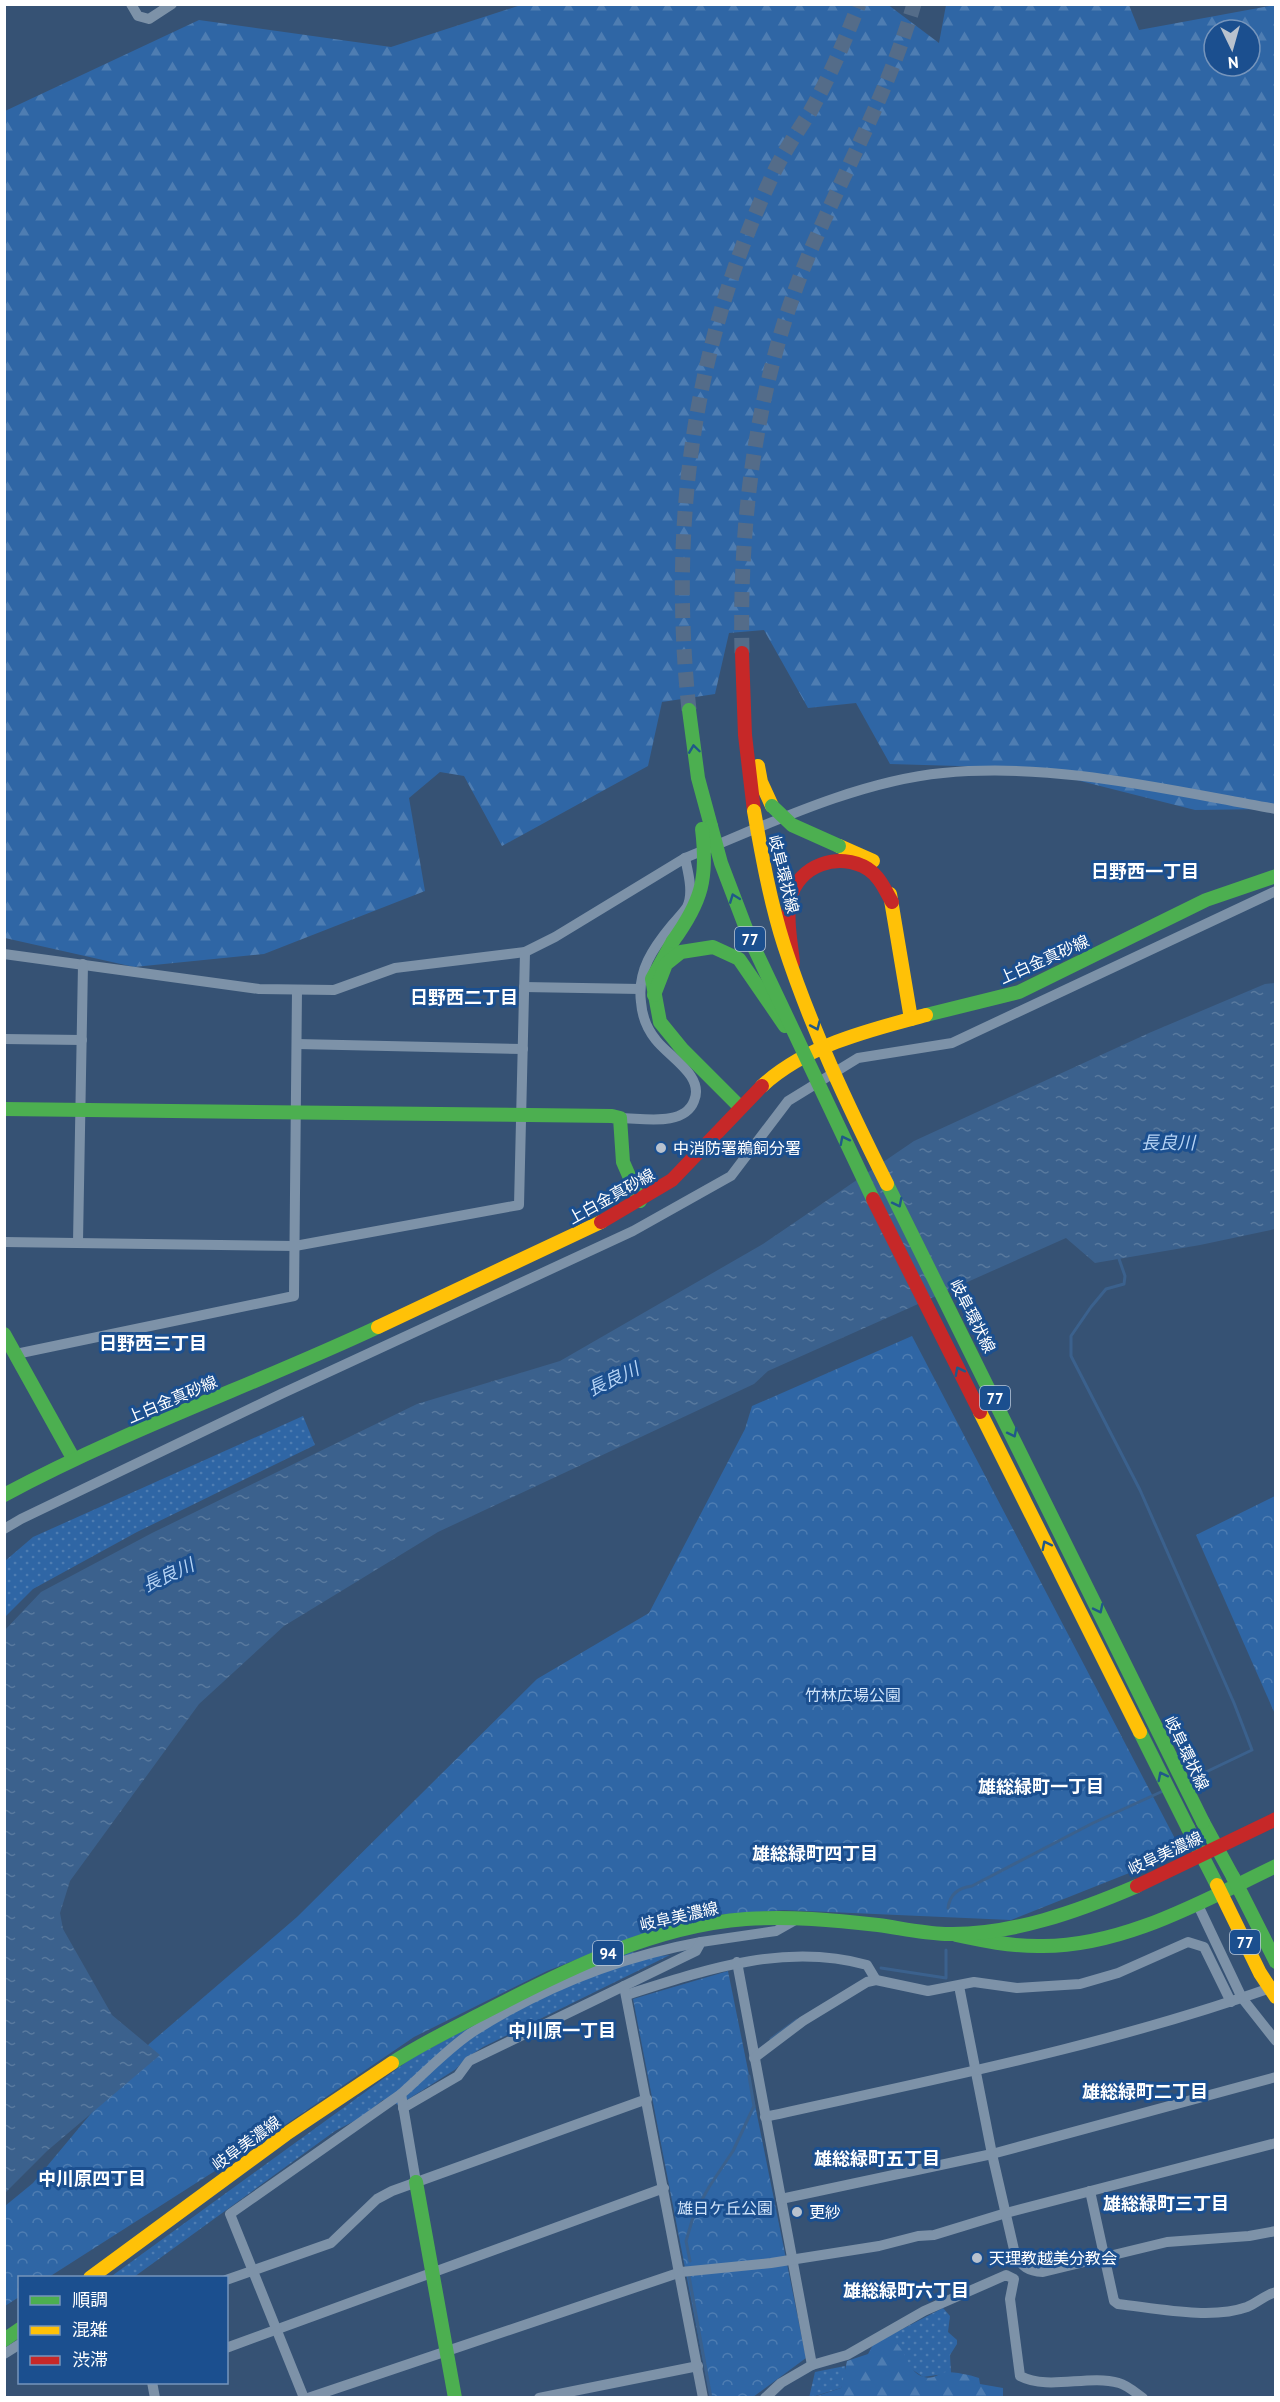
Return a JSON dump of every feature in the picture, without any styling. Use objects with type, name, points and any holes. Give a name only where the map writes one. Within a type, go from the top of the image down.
[{"type":"main road","name":"岐阜環状線","points":[[742,653],[754,811],[769,887],[794,972],[847,1102],[1043,1493],[1203,1822],[1275,1962]]},
{"type":"main road","name":"77","points":[[742,674],[761,782],[772,806],[792,825],[839,853],[874,862],[886,874],[911,1019]]},
{"type":"main road","name":"岐阜環状線","points":[[688,710],[707,828],[734,899],[800,1047],[1201,1855],[1260,1973],[1275,1997]]},
{"type":"main road","name":"77","points":[[707,828],[706,882],[701,900],[677,947],[652,979],[655,1009],[666,1031],[740,1107]]},
{"type":"main road","name":"77","points":[[794,972],[789,907],[794,889],[803,875],[839,853]]},
{"type":"main road","name":"上白金真砂線","points":[[4,1495],[73,1458],[314,1357],[602,1222],[672,1180],[696,1157],[740,1107],[782,1070],[834,1042],[911,1019],[1019,992],[1206,900],[1275,876]]},
{"type":"main road","name":"77","points":[[677,947],[713,947],[739,959],[800,1047]]},
{"type":"main road","points":[[4,1109],[620,1118],[623,1162],[640,1201]]},
{"type":"main road","points":[[4,1334],[73,1458]]},
{"type":"main road","name":"岐阜美濃線","points":[[91,2276],[323,2107],[410,2051],[544,1980],[597,1956],[650,1938],[705,1925],[753,1919],[800,1918],[952,1934],[1048,1920],[1100,1901],[1275,1819]]},
{"type":"main road","points":[[952,1934],[974,1941],[1019,1947],[1078,1944],[1114,1936],[1197,1903],[1275,1866]]},
{"type":"main road","points":[[416,2182],[455,2397]]},
{"type":"main road","points":[[4,2340],[18,2330]]},
{"type":"street","points":[[130,4],[138,16],[149,18],[172,4]]},
{"type":"street","points":[[4,954],[259,989],[334,990],[395,968],[525,952],[555,938],[685,858],[804,810],[897,781],[942,773],[1000,771],[1086,777],[1275,808]]},
{"type":"street","points":[[620,1118],[678,1118],[688,1111],[695,1100],[696,1085],[688,1072],[656,1040],[645,1023],[640,989],[648,957],[687,906],[690,891],[685,858]]},
{"type":"street","points":[[4,1529],[271,1399],[633,1231],[731,1176],[788,1101],[858,1058],[952,1043],[1275,891]]},
{"type":"street","points":[[4,1242],[295,1246],[519,1204],[525,952]]},
{"type":"street","points":[[78,1242],[83,964]]},
{"type":"street","points":[[524,987],[640,989]]},
{"type":"street","points":[[16,1354],[294,1296],[297,990]]},
{"type":"street","points":[[4,1039],[82,1040]]},
{"type":"street","points":[[297,1044],[523,1049]]},
{"type":"street","points":[[1197,1903],[1242,1998],[1275,2041]]},
{"type":"street","points":[[304,2397],[230,2214],[401,2094],[469,2034],[545,1992],[614,1963],[701,1942],[776,1931],[800,1918]]},
{"type":"street","points":[[403,2108],[458,2076],[469,2061],[625,1991],[696,1951],[701,1942]]},
{"type":"street","points":[[754,2058],[803,2021],[867,1982],[876,1980],[928,1991],[974,1982],[1017,1988],[1080,1984],[1118,1973],[1188,1942],[1204,1947],[1231,2002]]},
{"type":"street","points":[[625,1991],[736,1962],[791,1958],[853,1961],[867,1965],[876,1980]]},
{"type":"street","points":[[736,1962],[812,2365]]},
{"type":"street","points":[[959,1986],[992,2154],[1015,2254],[1021,2266],[1032,2271],[1043,2272],[1104,2255],[1167,2242],[1249,2236],[1275,2231]]},
{"type":"street","points":[[765,2117],[977,2070],[1231,2002],[1275,1986]]},
{"type":"street","points":[[625,1991],[681,2271],[703,2397]]},
{"type":"street","points":[[781,2199],[992,2154],[1275,2077]]},
{"type":"street","points":[[401,2094],[416,2182]]},
{"type":"street","points":[[228,2279],[331,2244],[377,2199],[416,2182],[647,2099]]},
{"type":"street","points":[[308,2397],[681,2271],[792,2259],[934,2235],[1006,2213],[1275,2143]]},
{"type":"street","points":[[228,2347],[664,2188]]},
{"type":"street","points":[[1090,2191],[1114,2301],[1118,2304],[1174,2310],[1224,2311],[1247,2307],[1275,2292]]},
{"type":"street","points":[[765,2397],[781,2383],[812,2365],[847,2355],[924,2311],[1006,2275],[1012,2276],[1014,2285],[1010,2299],[1020,2376],[1036,2381],[1076,2379],[1120,2383],[1143,2397]]},
{"type":"street","points":[[4,2354],[18,2345]]},
{"type":"street","points":[[539,2397],[698,2366]]},
{"type":"green space","points":[[887,4],[939,43],[946,5],[1129,5],[1139,30],[1202,18],[1202,78],[1262,78],[1262,18],[1204,18],[1275,5],[1275,809],[1195,810],[1029,768],[890,764],[856,703],[808,708],[764,630],[729,633],[715,694],[662,702],[648,766],[502,846],[464,776],[440,772],[409,798],[425,891],[264,954],[134,967],[5,938],[5,111],[199,20],[391,47],[521,5]]},
{"type":"green space","name":"竹林広場公園","points":[[912,1336],[1182,1852],[1011,1920],[784,1910],[685,1917],[547,1971],[414,2037],[257,2144],[51,2276],[18,2276],[18,2298],[5,2306],[5,2206],[33,2183],[149,2044],[297,1917],[537,1679],[649,1613],[745,1429],[752,1406]]},
{"type":"green space","points":[[303,1416],[315,1445],[137,1532],[33,1589],[5,1617],[5,1561],[33,1537]]},
{"type":"green space","points":[[1275,1496],[1276,1714],[1196,1535]]},
{"type":"green space","points":[[629,1952],[670,1955],[483,2047],[465,2059],[456,2069],[399,2105],[383,2100],[360,2118],[335,2131],[135,2276],[112,2276],[412,2058],[546,1986]]},
{"type":"green space","name":"雄日ケ丘公園","points":[[728,1971],[806,2358],[753,2397],[710,2397],[633,1999]]},
{"type":"green space","points":[[943,2308],[950,2316],[948,2332],[957,2340],[950,2355],[951,2373],[923,2377],[913,2370],[885,2338]]},
{"type":"green space","points":[[885,2338],[898,2344],[917,2374],[930,2378],[950,2372],[976,2377],[979,2378],[980,2384],[1003,2388],[1003,2398],[811,2398],[841,2388],[847,2361],[868,2354],[874,2343]]},
{"type":"green space","points":[[845,2366],[845,2380],[841,2388],[809,2398],[815,2372]]},
{"type":"water","name":"長良川","points":[[1275,983],[1275,1229],[1200,1245],[1095,1263],[1066,1238],[768,1371],[754,1384],[438,1532],[284,1626],[199,1704],[70,1881],[60,1913],[63,1929],[112,2015],[160,2055],[47,2151],[5,2193],[5,1630],[41,1592],[152,1533],[417,1404],[560,1361],[763,1244],[914,1141],[1149,1033],[1265,984]]},
{"type":"waterway","points":[[1118,1256],[1125,1276],[1124,1284],[1106,1289],[1091,1307],[1071,1336],[1071,1356],[1140,1490],[1234,1703],[1252,1750],[1189,1780]]},
{"type":"waterway","points":[[948,1908],[953,1895],[959,1890],[972,1886],[1093,1823],[1163,1791]]},
{"type":"waterway","points":[[881,1968],[946,1978],[946,1950]]},
{"type":"waterway","points":[[771,2039],[797,2020]]},
{"type":"waterway","points":[[690,2261],[686,2241],[694,2214],[733,2151],[754,2106],[749,2076]]},
{"type":"waterway","points":[[689,2276],[711,2398]]},
{"type":"tunnel","points":[[689,710],[682,570],[686,502],[694,434],[706,367],[724,300],[747,235],[775,170],[824,86],[859,4]]},
{"type":"tunnel","points":[[742,653],[747,506],[753,458],[773,362],[786,315],[803,269],[877,105],[914,4]]},
{"type":"traffic: fast","points":[[689,710],[698,778],[711,826]]},
{"type":"traffic: fast","points":[[772,806],[792,825],[839,846]]},
{"type":"traffic: fast","points":[[711,826],[721,863],[750,939],[873,1199]]},
{"type":"traffic: fast","points":[[673,941],[691,914],[701,888],[704,862],[702,829]]},
{"type":"traffic: fast","points":[[926,1015],[1019,992],[1206,900],[1276,876]]},
{"type":"traffic: fast","points":[[673,941],[652,979],[660,1022],[682,1049],[740,1107]]},
{"type":"traffic: fast","points":[[654,995],[666,964],[681,952],[713,947],[739,959],[785,1026]]},
{"type":"traffic: fast","points":[[4,1109],[612,1116],[620,1118],[623,1162],[640,1201]]},
{"type":"traffic: fast","points":[[887,1184],[1203,1822]]},
{"type":"traffic: fast","points":[[4,1495],[96,1449],[378,1327]]},
{"type":"traffic: fast","points":[[4,1334],[73,1458]]},
{"type":"traffic: fast","points":[[1140,1732],[1188,1828]]},
{"type":"traffic: fast","points":[[1203,1822],[1233,1877]]},
{"type":"traffic: fast","points":[[1188,1828],[1217,1885]]},
{"type":"traffic: fast","points":[[956,1935],[1027,1946],[1069,1945],[1100,1939],[1161,1920],[1276,1866]]},
{"type":"traffic: fast","points":[[1233,1877],[1276,1962]]},
{"type":"traffic: fast","points":[[392,2063],[448,2031],[578,1966],[610,1952],[677,1931],[711,1923],[779,1918],[878,1925],[919,1932],[970,1934],[1044,1920],[1137,1886]]},
{"type":"traffic: fast","points":[[416,2182],[455,2398]]},
{"type":"traffic: fast","points":[[4,2340],[18,2330]]},
{"type":"traffic: slow","points":[[758,766],[761,782],[772,806]]},
{"type":"traffic: slow","points":[[754,811],[775,912],[795,976],[831,1066],[887,1184]]},
{"type":"traffic: slow","points":[[839,846],[873,861]]},
{"type":"traffic: slow","points":[[890,894],[911,1019]]},
{"type":"traffic: slow","points":[[762,1086],[780,1072],[819,1049],[861,1033],[926,1015]]},
{"type":"traffic: slow","points":[[378,1327],[601,1222]]},
{"type":"traffic: slow","points":[[980,1412],[1140,1732]]},
{"type":"traffic: slow","points":[[1217,1885],[1260,1973],[1276,1997]]},
{"type":"traffic: slow","points":[[93,2276],[286,2134],[392,2063]]},
{"type":"traffic: jam","points":[[742,653],[745,735],[754,811]]},
{"type":"traffic: jam","points":[[793,963],[789,923],[790,899],[801,877],[811,870],[821,864],[833,862],[845,861],[857,864],[876,876],[892,902]]},
{"type":"traffic: jam","points":[[601,1222],[672,1180],[762,1086]]},
{"type":"traffic: jam","points":[[873,1199],[980,1412]]},
{"type":"traffic: jam","points":[[1137,1886],[1276,1819]]},
{"type":"place","name":"中消防署鵜飼分署","points":[[661,1148]]},
{"type":"place","name":"更紗","points":[[797,2212]]},
{"type":"place","name":"天理教越美分教会","points":[[977,2258]]},
{"type":"district","name":"日野西一丁目","points":[[1145,871]]},
{"type":"district","name":"日野西二丁目","points":[[464,997]]},
{"type":"district","name":"日野西三丁目","points":[[153,1343]]},
{"type":"district","name":"雄総緑町一丁目","points":[[1041,1786]]},
{"type":"district","name":"雄総緑町四丁目","points":[[815,1853]]},
{"type":"district","name":"中川原一丁目","points":[[562,2030]]},
{"type":"district","name":"雄総緑町二丁目","points":[[1145,2091]]},
{"type":"district","name":"雄総緑町五丁目","points":[[877,2158]]},
{"type":"district","name":"中川原四丁目","points":[[92,2178]]},
{"type":"district","name":"雄総緑町三丁目","points":[[1166,2203]]},
{"type":"district","name":"雄総緑町六丁目","points":[[906,2290]]}]
